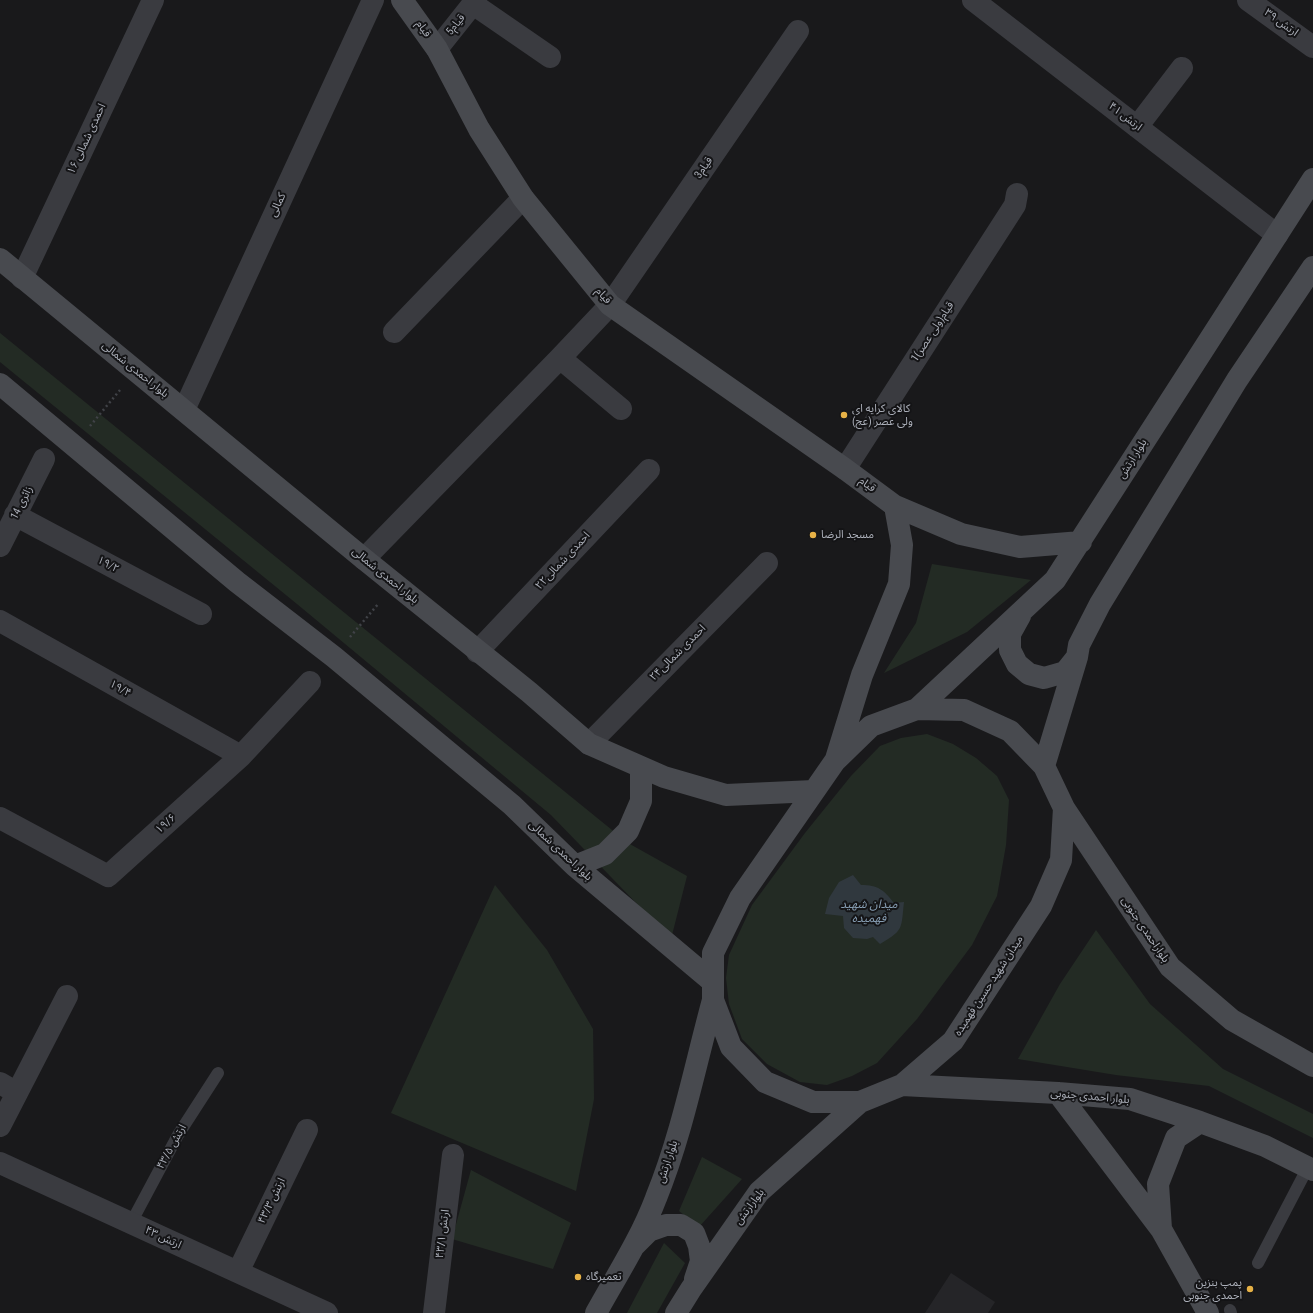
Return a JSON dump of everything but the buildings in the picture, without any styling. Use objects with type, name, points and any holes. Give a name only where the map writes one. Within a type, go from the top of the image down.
[{"type":"main road","name":"قیام","points":[[402,0],[437,49],[479,129],[523,198],[610,305],[845,469],[895,506],[961,534],[1020,547],[1081,542]]},
{"type":"main road","name":"بلوار ارتش","points":[[917,709],[1055,580],[1081,542],[1313,179]]},
{"type":"main road","name":"بلوار احمدی شمالی","points":[[0,259],[477,652],[529,692],[590,744],[664,777],[726,795],[814,791]]},
{"type":"main road","points":[[1044,766],[1077,657],[1079,645],[1100,604],[1237,380],[1313,267]]},
{"type":"main road","name":"بلوار احمدی شمالی","points":[[0,384],[237,582],[334,657],[512,805],[575,866],[713,991]]},
{"type":"main road","points":[[835,761],[862,675],[899,584],[902,545],[895,506]]},
{"type":"main road","points":[[1024,608],[1010,634],[1010,650],[1017,664],[1029,674],[1044,678],[1065,672],[1077,657]]},
{"type":"main road","name":"میدان شهید حسین فهمیده","points":[[917,709],[964,710],[971,713],[1010,731],[1044,766],[1064,808],[1061,860],[1042,906],[953,1041],[902,1085],[860,1102],[813,1102],[765,1082],[731,1047],[713,991],[713,953],[740,898],[835,761],[872,726],[917,709]]},
{"type":"main road","points":[[575,866],[605,854],[628,831],[641,801],[641,768]]},
{"type":"main road","name":"بلواراحمدی جنوبی","points":[[1064,808],[1170,967],[1232,1020],[1313,1066]]},
{"type":"main road","name":"بلوار ارتش","points":[[596,1313],[634,1246],[656,1198],[675,1145],[713,991]]},
{"type":"main road","name":"بلوار احمدی جنوبی","points":[[902,1085],[1130,1099],[1200,1122],[1265,1146],[1311,1169]]},
{"type":"main road","points":[[1058,1094],[1161,1229],[1208,1313]]},
{"type":"main road","name":"بلوارارتش","points":[[676,1313],[691,1289],[759,1192],[860,1102]]},
{"type":"main road","points":[[1161,1229],[1158,1184],[1176,1138],[1200,1122]]},
{"type":"main road","points":[[634,1246],[649,1231],[666,1225],[681,1225],[694,1233],[699,1246],[701,1261],[691,1289]]},
{"type":"street","name":"احمدی شمالی ۱۶","points":[[22,278],[153,0]]},
{"type":"street","name":"کمالی","points":[[184,410],[373,0]]},
{"type":"street","name":"ارتش ۴۱","points":[[973,0],[1278,235]]},
{"type":"street","name":"ارتش ۳۹","points":[[1248,0],[1313,47]]},
{"type":"street","name":"قیام5","points":[[437,49],[474,2]]},
{"type":"street","points":[[474,2],[550,57]]},
{"type":"street","name":"قیام3","points":[[364,559],[610,305],[798,31]]},
{"type":"street","points":[[1137,127],[1182,68]]},
{"type":"street","name":"قیام(ولی عصر)1","points":[[845,469],[1015,205],[1017,194]]},
{"type":"street","points":[[394,332],[523,198]]},
{"type":"street","points":[[560,358],[621,409]]},
{"type":"street","name":"14 زائری","points":[[0,546],[44,459]]},
{"type":"street","name":"احمدی شمالی۲۲","points":[[477,652],[649,470]]},
{"type":"street","name":"۱۹/۲","points":[[15,515],[201,614]]},
{"type":"street","name":"احمدی شمالی۲۴","points":[[590,744],[768,563]]},
{"type":"street","name":"۱۹/۴","points":[[0,621],[241,756]]},
{"type":"street","name":"۱۹/۶","points":[[0,818],[108,876],[241,756],[310,682]]},
{"type":"street","points":[[0,1126],[9,1088],[67,996]]},
{"type":"street","name":"ارتش ۴۳/۳","points":[[238,1272],[307,1130]]},
{"type":"street","name":"ارتش ۴۳/۱","points":[[434,1313],[453,1155]]},
{"type":"street","name":"ارتش ۴۳","points":[[0,1163],[327,1313]]},
{"type":"lane","name":"ارتش ۴۳/۵","points":[[131,1223],[178,1135],[218,1073]]},
{"type":"lane","points":[[1258,1263],[1311,1169]]},
{"type":"path","points":[[74,446],[135,371]]},
{"type":"path","points":[[334,657],[395,584]]},
{"type":"shaded area","points":[[0,333],[628,843],[687,876],[671,939],[551,815],[297,604],[0,362]]},
{"type":"shaded area","points":[[932,564],[1031,580],[967,632],[884,673],[916,623]]},
{"type":"shaded area","points":[[927,734],[953,744],[976,758],[997,776],[1009,800],[1006,845],[997,896],[972,945],[917,1019],[877,1063],[852,1076],[827,1085],[800,1082],[767,1064],[742,1039],[729,1004],[726,978],[729,955],[752,905],[805,833],[851,776],[880,746],[901,738]]},
{"type":"shaded area","points":[[495,885],[547,950],[593,1029],[594,1099],[576,1191],[391,1113]]},
{"type":"shaded area","points":[[1096,930],[1150,1004],[1223,1069],[1313,1114],[1313,1138],[1209,1086],[1116,1075],[1018,1059],[1060,984]]},
{"type":"shaded area","points":[[702,1157],[742,1179],[699,1227],[679,1211]]},
{"type":"shaded area","points":[[471,1170],[571,1223],[553,1269],[452,1239]]},
{"type":"shaded area","points":[[664,1243],[685,1263],[657,1313],[627,1313]]},
{"type":"shaded area","points":[[951,1273],[995,1302],[988,1313],[925,1313]]},
{"type":"water","name":"میدان شهید فهمیده","points":[[853,875],[861,885],[872,886],[880,889],[894,903],[904,902],[900,928],[897,932],[880,944],[873,937],[867,939],[853,938],[844,928],[843,916],[825,914],[829,898],[839,882]]},
{"type":"place","name":"کالای کرایه ای ولی عصر (عج)","points":[[844,415]]},
{"type":"place","name":"مسجد الرضا","points":[[813,535]]},
{"type":"place","name":"تعمیرگاه","points":[[578,1277]]},
{"type":"place","name":"پمپ بنزین احمدى جنوبى","points":[[1250,1289]]}]
